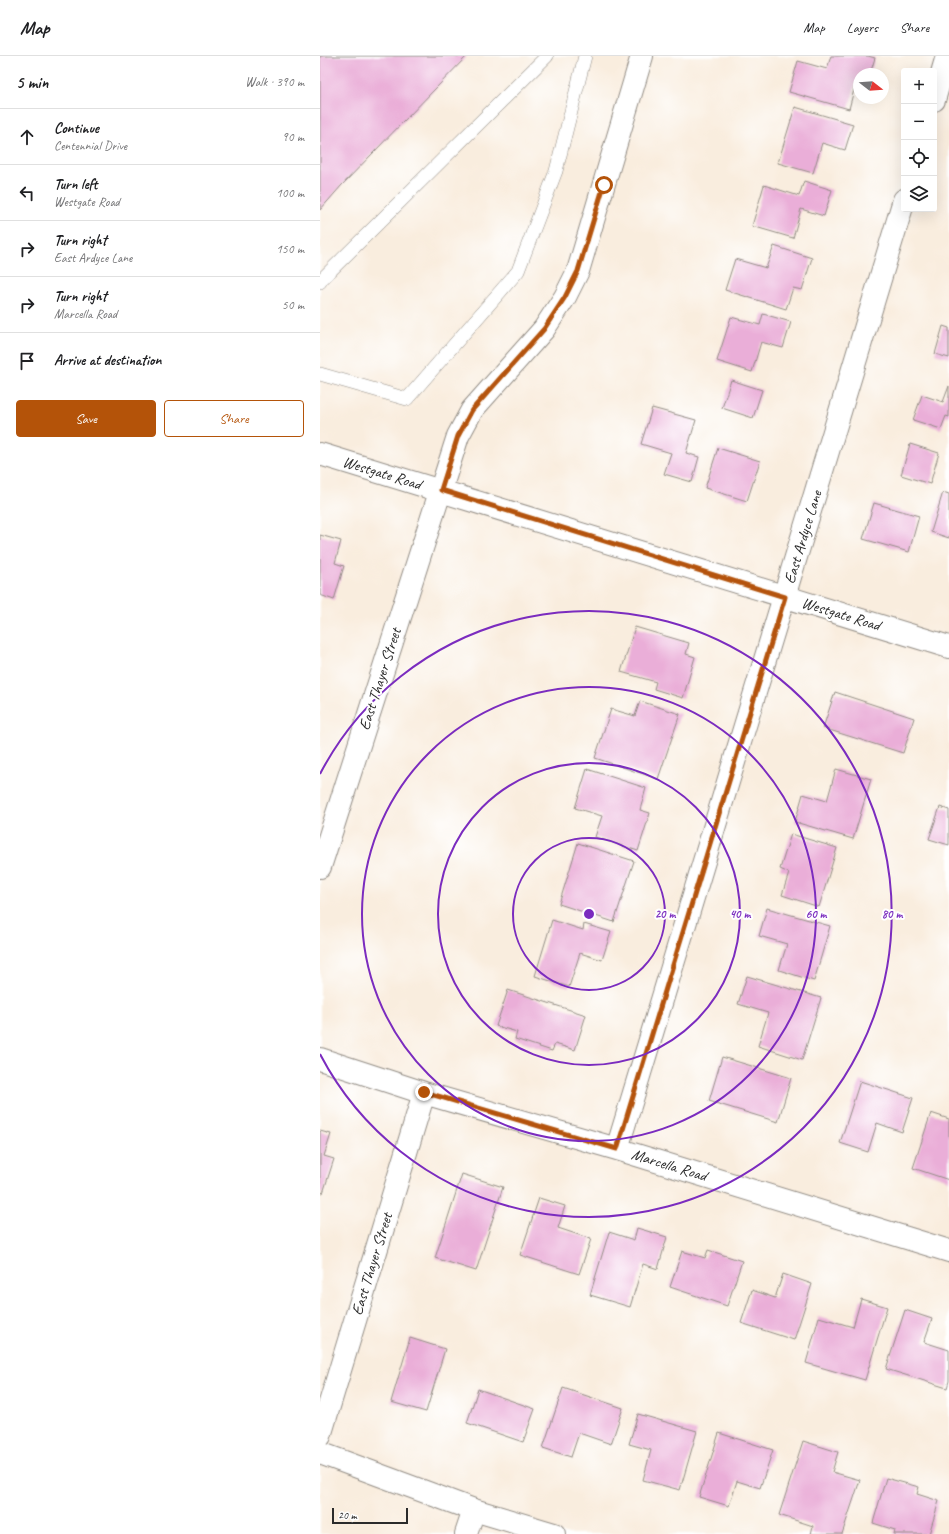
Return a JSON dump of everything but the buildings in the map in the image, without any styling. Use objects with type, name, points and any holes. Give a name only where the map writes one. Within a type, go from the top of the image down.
[{"type":"street","name":"East Thayer Street","points":[[320,867],[458,436],[472,410],[544,329],[565,297],[578,271],[642,56]]},
{"type":"street","points":[[937,90],[947,56]]},
{"type":"street","name":"East Ardyce Lane","points":[[617,1149],[901,210]]},
{"type":"street","name":"Westgate Road","points":[[320,454],[949,647]]},
{"type":"street","name":"Marcella Road","points":[[320,1059],[949,1251]]},
{"type":"street","name":"East Thayer Street","points":[[320,1436],[424,1092]]},
{"type":"street","points":[[320,1453],[474,1510],[554,1534]]},
{"type":"street","points":[[466,1534],[474,1510]]},
{"type":"lane","points":[[320,280],[547,56]]},
{"type":"lane","points":[[320,374],[407,399],[518,271],[556,171],[585,56]]},
{"type":"route","points":[[424,1092],[617,1149],[785,597],[441,490],[458,436],[472,410],[544,329],[565,297],[578,271],[604,185]]}]
